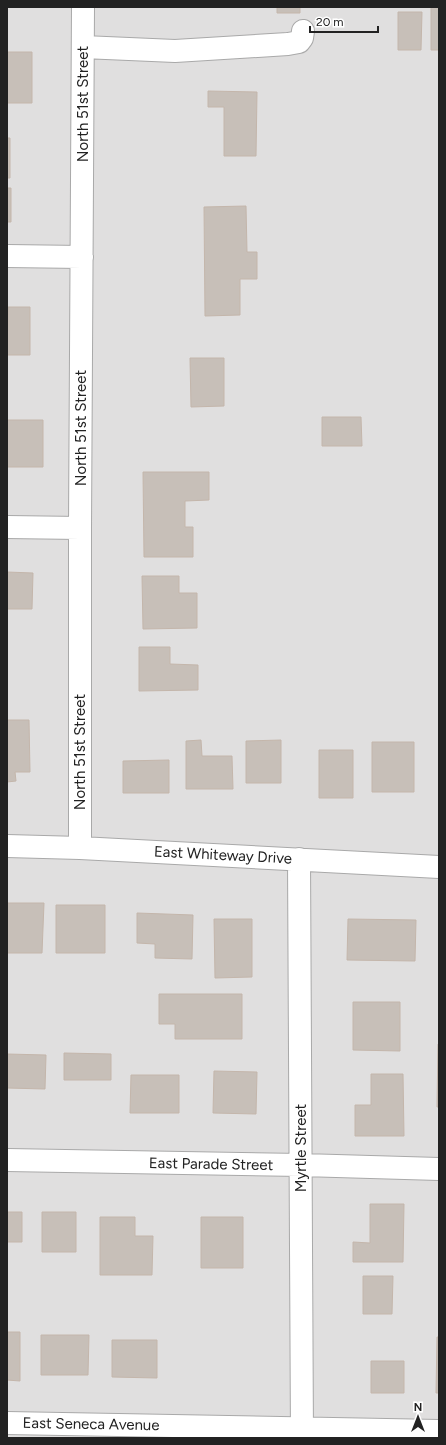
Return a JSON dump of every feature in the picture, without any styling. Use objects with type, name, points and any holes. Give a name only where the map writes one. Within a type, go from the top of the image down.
[{"type":"street","name":"North 51st Street","points":[[80,848],[80,528],[84,7]]},
{"type":"street","points":[[83,47],[175,51],[288,44],[299,42],[302,38],[303,30]]},
{"type":"street","points":[[7,256],[82,257]]},
{"type":"street","points":[[7,527],[80,528]]},
{"type":"street","name":"East Whiteway Drive","points":[[7,846],[80,848],[439,867]]},
{"type":"street","name":"Myrtle Street","points":[[299,859],[302,1165],[302,1433]]},
{"type":"street","name":"East Parade Street","points":[[7,1160],[439,1169]]},
{"type":"street","name":"East Seneca Avenue","points":[[7,1423],[302,1433],[439,1431]]},
{"type":"shaded area","points":[[7,7],[439,7],[439,1438],[7,1438]]},
{"type":"building","points":[[277,7],[300,7],[300,13],[277,13]]},
{"type":"building","points":[[431,7],[439,7],[439,50],[431,50]]},
{"type":"building","points":[[398,12],[422,12],[421,50],[398,50]]},
{"type":"building","points":[[7,52],[32,52],[32,103],[7,103]]},
{"type":"building","points":[[208,91],[257,92],[256,156],[224,156],[224,107],[208,107]]},
{"type":"building","points":[[7,138],[10,138],[10,178],[7,178]]},
{"type":"building","points":[[7,188],[11,188],[11,222],[7,222]]},
{"type":"building","points":[[246,206],[247,252],[257,252],[257,279],[240,279],[240,315],[205,316],[204,207]]},
{"type":"building","points":[[8,307],[30,307],[30,355],[7,355]]},
{"type":"building","points":[[190,358],[224,358],[224,406],[191,407]]},
{"type":"building","points":[[322,417],[361,417],[362,446],[322,446]]},
{"type":"building","points":[[7,420],[43,420],[43,467],[7,467]]},
{"type":"building","points":[[143,472],[209,472],[209,500],[185,501],[185,527],[193,527],[193,557],[144,557]]},
{"type":"building","points":[[7,572],[33,573],[32,609],[7,609]]},
{"type":"building","points":[[142,576],[179,576],[179,593],[197,593],[197,628],[143,629]]},
{"type":"building","points":[[139,647],[170,647],[170,664],[198,665],[198,690],[139,691]]},
{"type":"building","points":[[7,720],[29,720],[30,772],[15,772],[16,781],[7,782]]},
{"type":"building","points":[[201,740],[202,756],[232,756],[233,789],[186,789],[186,741]]},
{"type":"building","points":[[281,740],[281,783],[246,783],[246,741]]},
{"type":"building","points":[[372,742],[414,742],[414,792],[372,792]]},
{"type":"building","points":[[319,750],[353,750],[353,798],[319,798]]},
{"type":"building","points":[[169,760],[169,793],[123,793],[123,761]]},
{"type":"building","points":[[7,903],[44,903],[42,953],[7,953]]},
{"type":"building","points":[[56,905],[105,905],[105,953],[56,953]]},
{"type":"building","points":[[137,913],[193,915],[192,959],[155,958],[155,944],[137,943]]},
{"type":"building","points":[[214,919],[252,919],[252,977],[215,978]]},
{"type":"building","points":[[348,919],[416,920],[415,961],[347,960]]},
{"type":"building","points":[[159,994],[242,994],[242,1039],[175,1039],[175,1024],[159,1024]]},
{"type":"building","points":[[353,1002],[400,1002],[400,1051],[353,1050]]},
{"type":"building","points":[[438,1044],[439,1107],[437,1107]]},
{"type":"building","points":[[64,1053],[111,1054],[111,1080],[64,1080]]},
{"type":"building","points":[[7,1054],[46,1055],[45,1089],[7,1088]]},
{"type":"building","points":[[214,1071],[257,1072],[256,1114],[213,1113]]},
{"type":"building","points":[[371,1074],[403,1074],[404,1136],[355,1136],[355,1105],[371,1105]]},
{"type":"building","points":[[131,1075],[179,1075],[179,1113],[130,1113]]},
{"type":"building","points":[[370,1204],[404,1204],[403,1262],[353,1262],[353,1242],[370,1243]]},
{"type":"building","points":[[7,1212],[22,1212],[22,1242],[7,1242]]},
{"type":"building","points":[[42,1212],[76,1212],[76,1252],[42,1252]]},
{"type":"building","points":[[100,1217],[135,1217],[135,1236],[153,1236],[152,1275],[100,1275]]},
{"type":"building","points":[[201,1217],[243,1217],[243,1268],[201,1268]]},
{"type":"building","points":[[363,1276],[393,1276],[392,1314],[363,1314]]},
{"type":"building","points":[[7,1332],[20,1332],[20,1381],[7,1380]]},
{"type":"building","points":[[41,1335],[89,1335],[88,1375],[41,1375]]},
{"type":"building","points":[[437,1337],[439,1337],[439,1393],[436,1393]]},
{"type":"building","points":[[112,1340],[157,1340],[157,1378],[112,1377]]},
{"type":"building","points":[[371,1361],[404,1361],[404,1393],[371,1393]]}]
